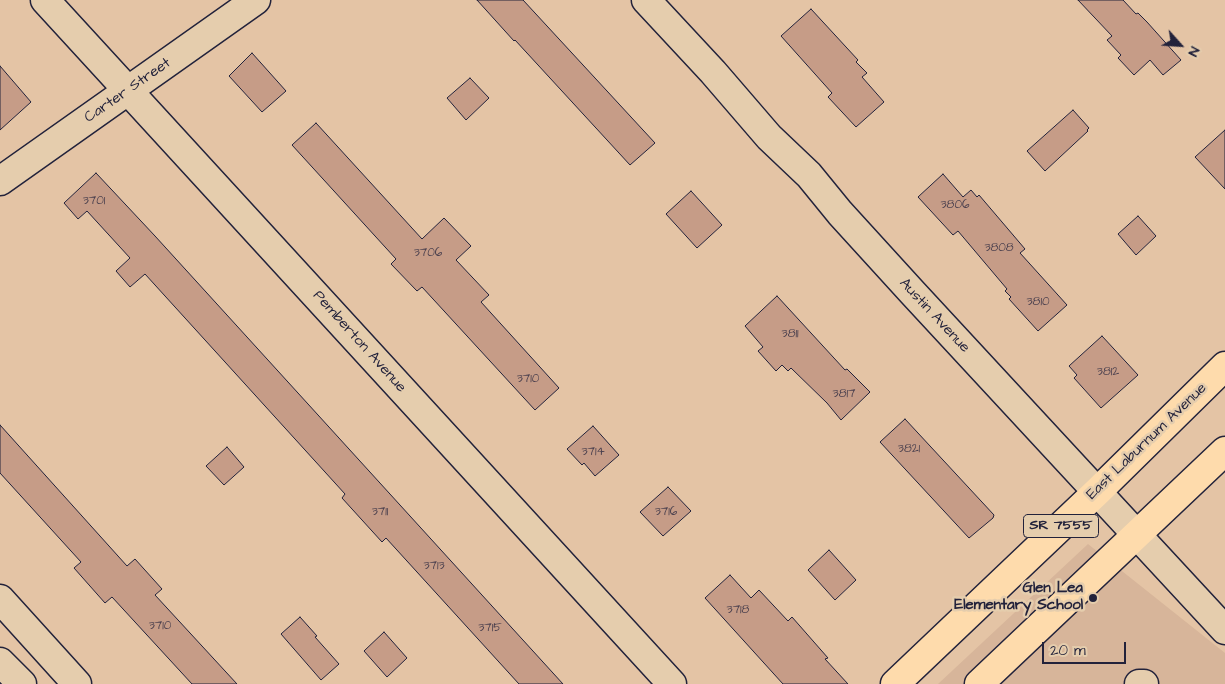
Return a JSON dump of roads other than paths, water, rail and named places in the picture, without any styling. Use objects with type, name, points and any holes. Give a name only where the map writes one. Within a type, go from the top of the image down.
[{"type":"main road","name":"East Laburnum Avenue","points":[[895,684],[1098,491],[1225,366]]},
{"type":"main road","points":[[979,684],[1225,451]]},
{"type":"street","name":"Pemberton Avenue","points":[[45,0],[672,684]]},
{"type":"street","name":"Carter Street","points":[[0,181],[256,0]]},
{"type":"street","name":"Austin Avenue","points":[[646,0],[713,72],[769,137],[809,175],[886,264],[1225,630]]},
{"type":"street","points":[[5,612],[77,684]]},
{"type":"street","points":[[0,662],[22,684]]},
{"type":"street","points":[[1139,684],[1144,684]]},
{"type":"place","name":"Glen Lea Elementary School","points":[[1093,598]]}]
